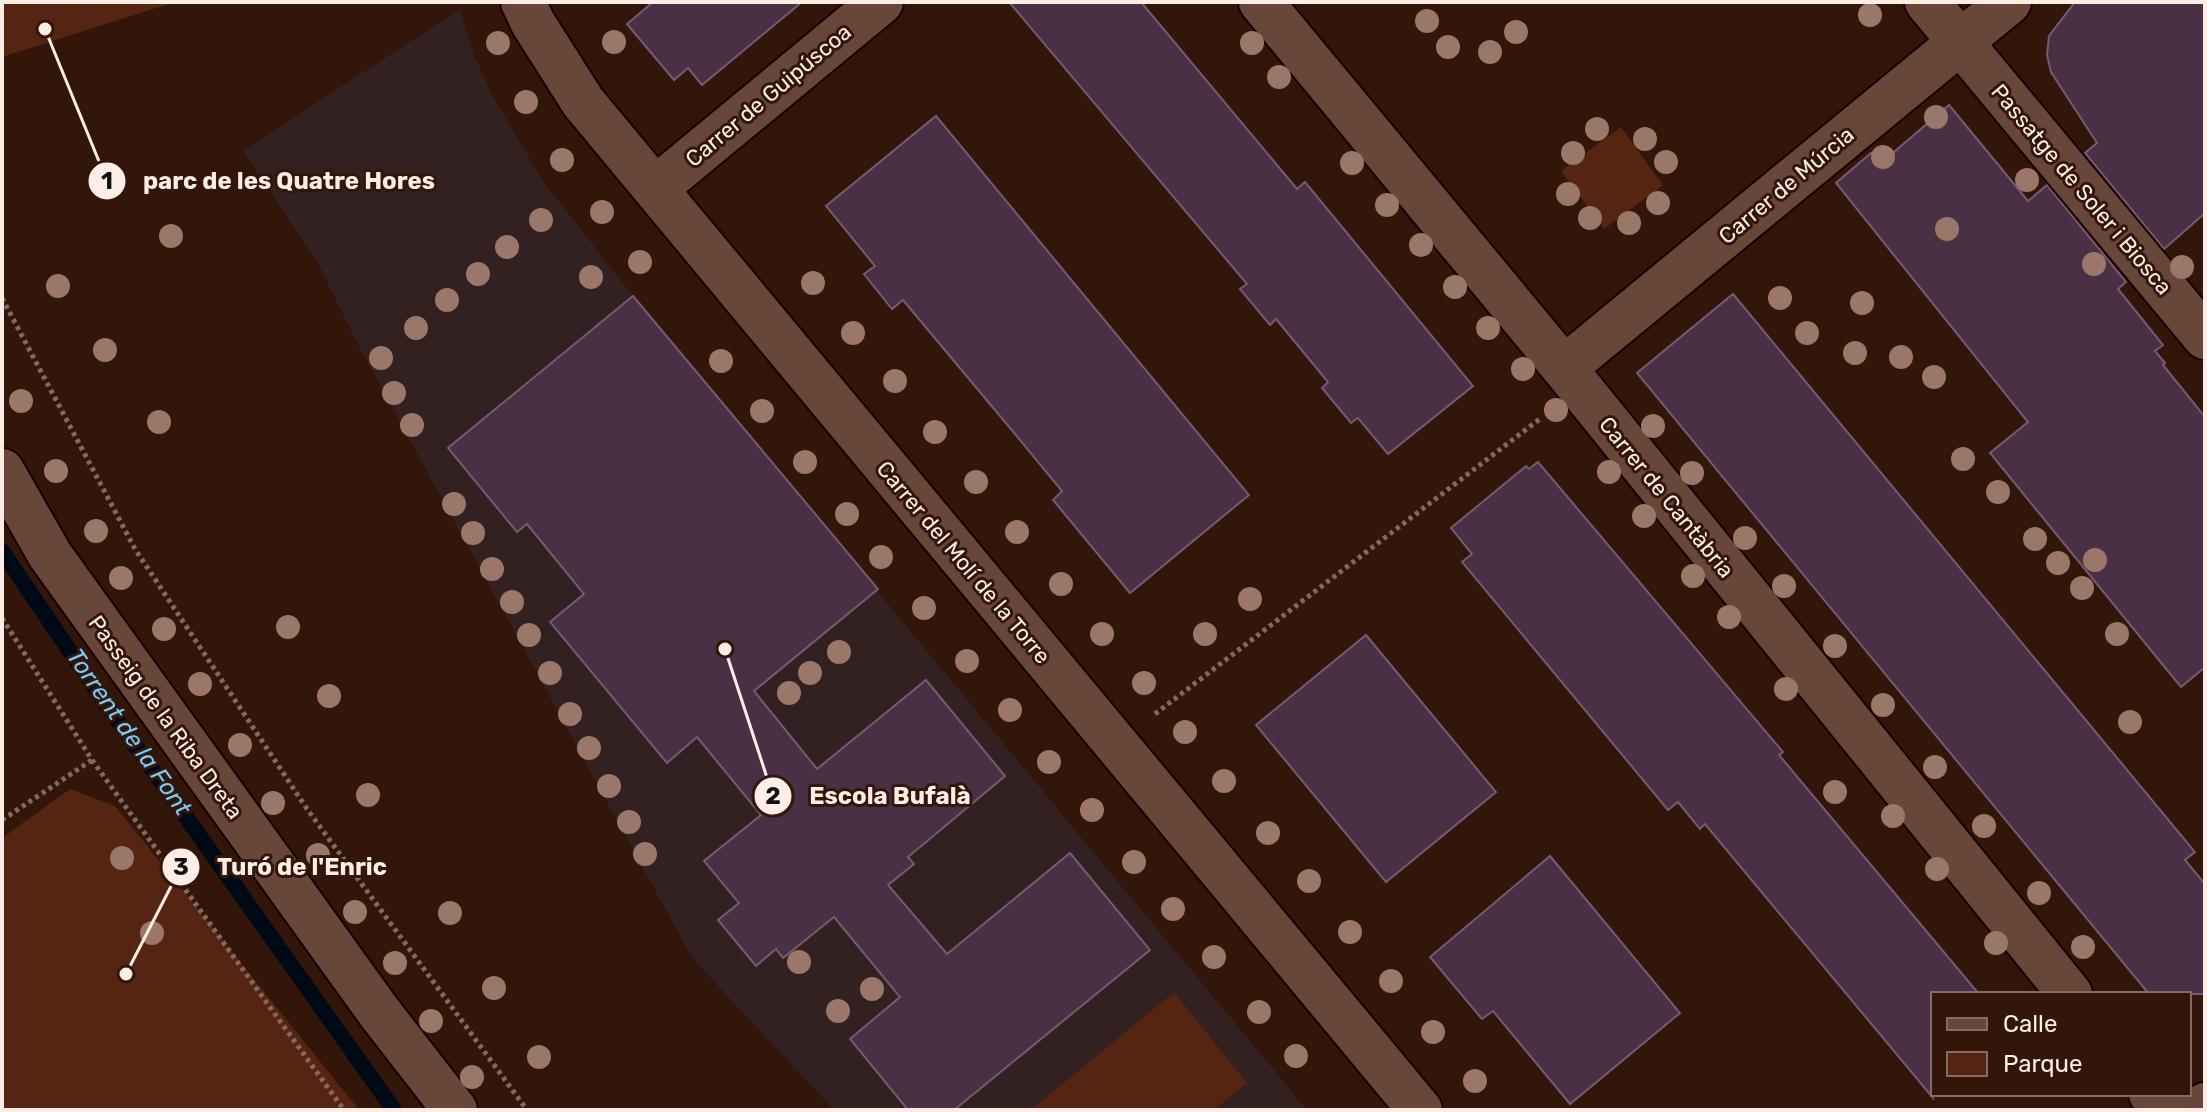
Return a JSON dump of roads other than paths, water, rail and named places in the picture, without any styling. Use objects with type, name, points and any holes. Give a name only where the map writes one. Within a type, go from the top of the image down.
[{"type":"street","name":"Carrer del Molí de la Torre","points":[[523,2],[583,102],[1420,1110]]},
{"type":"street","name":"Carrer de Guipúscoa","points":[[656,188],[881,2]]},
{"type":"street","name":"Carrer de Cantàbria","points":[[1261,2],[1572,378],[2068,992]]},
{"type":"street","name":"Passatge de Soler i Biosca","points":[[1927,2],[2205,337]]},
{"type":"street","name":"Carrer de Múrcia","points":[[1572,378],[2009,2]]},
{"type":"street","name":"Passeig de la Riba Dreta","points":[[2,471],[50,555],[379,1012],[455,1110]]},
{"type":"street","points":[[2198,1110],[2205,1105]]},
{"type":"waterway","name":"Torrent de la Font","points":[[2,551],[103,700],[394,1110]]},
{"type":"place","name":"parc de les Quatre Hores","points":[[45,29]]},
{"type":"place","name":"Escola Bufalà","points":[[725,649]]},
{"type":"place","name":"Turó de l'Enric","points":[[126,974]]}]
